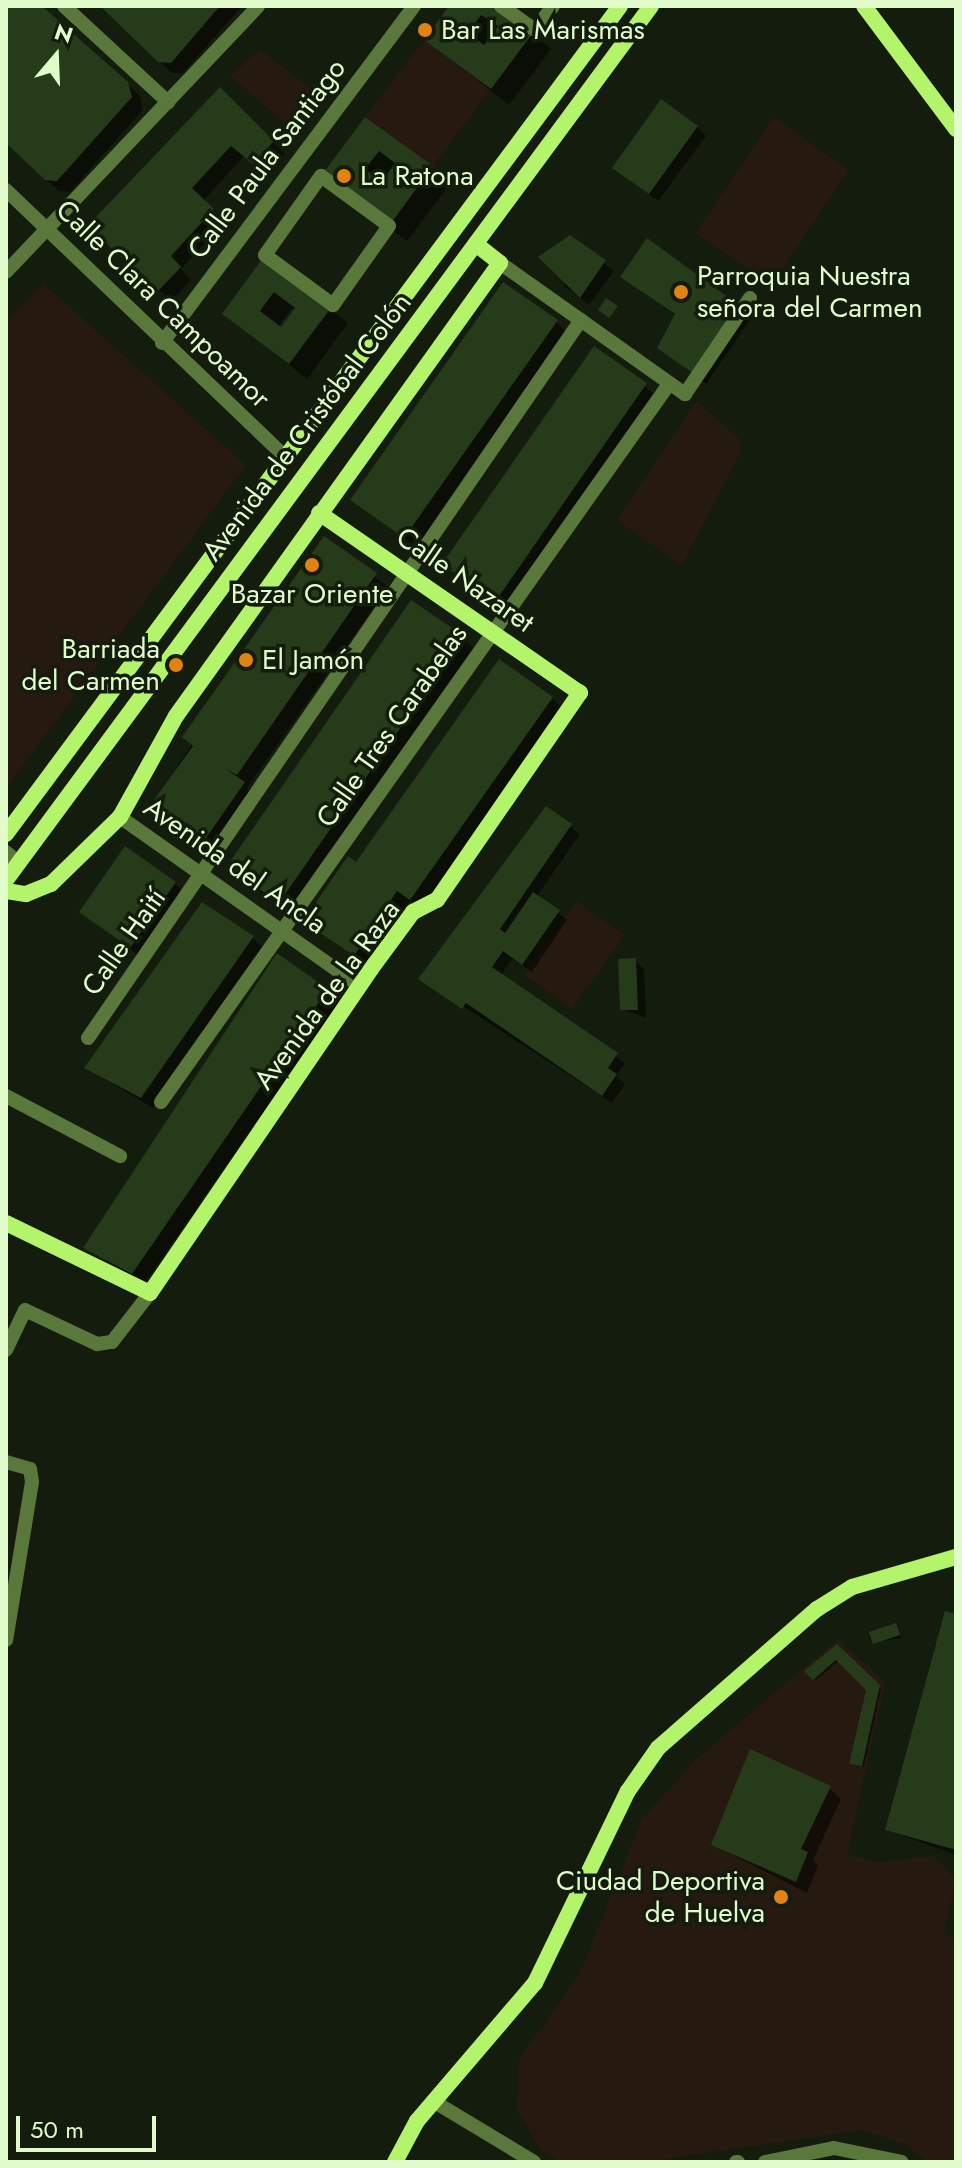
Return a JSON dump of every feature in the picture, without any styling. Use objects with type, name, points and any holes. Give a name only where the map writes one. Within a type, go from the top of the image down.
[{"type":"street","points":[[64,6],[168,102]]},
{"type":"street","points":[[6,272],[258,6]]},
{"type":"street","name":"Calle Paula Santiago","points":[[162,343],[414,6]]},
{"type":"street","points":[[501,6],[535,30],[553,6]]},
{"type":"street","name":"Avenida de Cristóbal Colón","points":[[6,834],[620,6]]},
{"type":"street","name":"Avenida de Cristóbal Colón","points":[[6,880],[12,858],[476,244],[651,6]]},
{"type":"street","points":[[864,6],[956,129]]},
{"type":"street","points":[[321,176],[389,226],[333,305],[265,255],[321,176]]},
{"type":"street","name":"Calle Clara Campoamor","points":[[6,190],[162,343],[284,456]]},
{"type":"street","points":[[476,244],[685,394],[750,298]]},
{"type":"street","points":[[6,891],[26,894],[51,884],[120,817],[176,716],[500,263]]},
{"type":"street","name":"Calle Haití","points":[[88,1038],[581,320]]},
{"type":"street","name":"Calle Tres Carabelas","points":[[161,1102],[279,929],[669,384]]},
{"type":"street","name":"Calle Nazaret","points":[[319,513],[492,629],[580,693]]},
{"type":"street","name":"Avenida de la Raza","points":[[150,1293],[413,912],[437,900],[580,693]]},
{"type":"street","name":"Avenida del Ancla","points":[[120,817],[360,986]]},
{"type":"street","points":[[6,1096],[120,1156]]},
{"type":"street","points":[[6,1223],[150,1293],[112,1342],[97,1344],[25,1310],[6,1350]]},
{"type":"street","points":[[6,1462],[30,1469],[32,1482],[6,1640]]},
{"type":"street","points":[[395,2162],[433,2101],[535,1983],[628,1791],[658,1748],[817,1609],[852,1587],[956,1557]]},
{"type":"street","points":[[433,2101],[534,2162]]},
{"type":"street","points":[[765,2162],[775,2154],[834,2148],[902,2162]]},
{"type":"shaded area","points":[[424,40],[491,89],[433,166],[365,117]]},
{"type":"shaded area","points":[[260,49],[312,90],[286,124],[230,76]]},
{"type":"shaded area","points":[[774,117],[849,170],[772,285],[695,233]]},
{"type":"shaded area","points":[[43,283],[246,465],[6,788],[6,321]]},
{"type":"shaded area","points":[[697,401],[739,439],[741,451],[682,565],[617,521]]},
{"type":"shaded area","points":[[577,901],[625,935],[572,1009],[524,975]]},
{"type":"shaded area","name":"Ciudad Deportiva de Huelva","points":[[838,1639],[885,1683],[847,1854],[876,1862],[935,1856],[956,1880],[944,1934],[956,1939],[956,2162],[926,2162],[905,2144],[863,2130],[645,2162],[562,2162],[542,2152],[517,2110],[519,2059],[579,1975],[642,1819],[696,1759]]},
{"type":"building","points":[[6,6],[42,6],[128,82],[132,97],[57,181],[45,180],[6,143]]},
{"type":"building","points":[[100,6],[220,6],[171,63],[158,62]]},
{"type":"building","points":[[449,6],[501,6],[535,30],[491,89],[424,40]],"holes":[[[481,15],[498,26],[484,45],[468,33]]]},
{"type":"building","points":[[220,87],[274,141],[253,164],[231,146],[192,188],[214,209],[171,256],[181,267],[158,291],[95,233],[105,224],[95,218]]},
{"type":"building","points":[[661,99],[698,126],[649,194],[612,168]]},
{"type":"building","points":[[365,117],[433,166],[389,226],[321,176]],"holes":[[[379,151],[395,163],[382,181],[365,169]]]},
{"type":"building","points":[[570,235],[606,260],[580,298],[538,257]]},
{"type":"building","name":"Parroquia Nuestra señora del Carmen","points":[[647,238],[740,306],[694,374],[657,348],[675,314],[620,277]]},
{"type":"building","points":[[265,255],[333,305],[289,364],[222,314]],"holes":[[[274,292],[295,308],[281,327],[260,311]]]},
{"type":"building","points":[[503,282],[558,320],[404,538],[350,500]]},
{"type":"building","points":[[606,298],[618,306],[609,318],[598,310]]},
{"type":"building","points":[[594,346],[647,383],[495,602],[442,564]]},
{"type":"building","points":[[324,536],[377,573],[237,775],[226,769],[245,782],[199,848],[146,811],[193,746],[182,737]]},
{"type":"building","points":[[411,600],[464,636],[279,903],[227,866]]},
{"type":"building","points":[[499,659],[553,697],[410,900],[397,891],[354,956],[303,921],[348,856],[356,862]]},
{"type":"building","points":[[546,806],[572,824],[500,929],[505,933],[533,892],[560,910],[522,965],[503,951],[492,967],[618,1053],[608,1068],[617,1074],[602,1096],[466,1003],[462,1009],[418,979]]},
{"type":"building","points":[[125,846],[176,882],[130,948],[79,912]]},
{"type":"building","points":[[202,902],[254,936],[141,1098],[84,1068]]},
{"type":"building","points":[[277,953],[328,989],[132,1274],[83,1248]]},
{"type":"building","points":[[636,958],[638,1010],[620,1010],[618,959]]},
{"type":"building","points":[[945,1611],[956,1614],[956,1850],[885,1830]]},
{"type":"building","points":[[896,1623],[900,1635],[873,1644],[869,1632]]},
{"type":"building","points":[[837,1644],[880,1685],[862,1766],[849,1764],[866,1690],[836,1660],[813,1680],[804,1671]]},
{"type":"building","points":[[750,1749],[831,1786],[801,1849],[808,1852],[796,1882],[711,1845]]},
{"type":"place","name":"Bar Las Marismas","points":[[425,30]]},
{"type":"place","name":"La Ratona","points":[[344,176]]},
{"type":"place","name":"Parroquia Nuestra señora del Carmen","points":[[681,292]]},
{"type":"place","name":"Bazar Oriente","points":[[312,565]]},
{"type":"place","name":"El Jamón","points":[[246,660]]},
{"type":"place","name":"Barriada del Carmen","points":[[176,665]]},
{"type":"place","name":"Ciudad Deportiva de Huelva","points":[[781,1897]]}]
